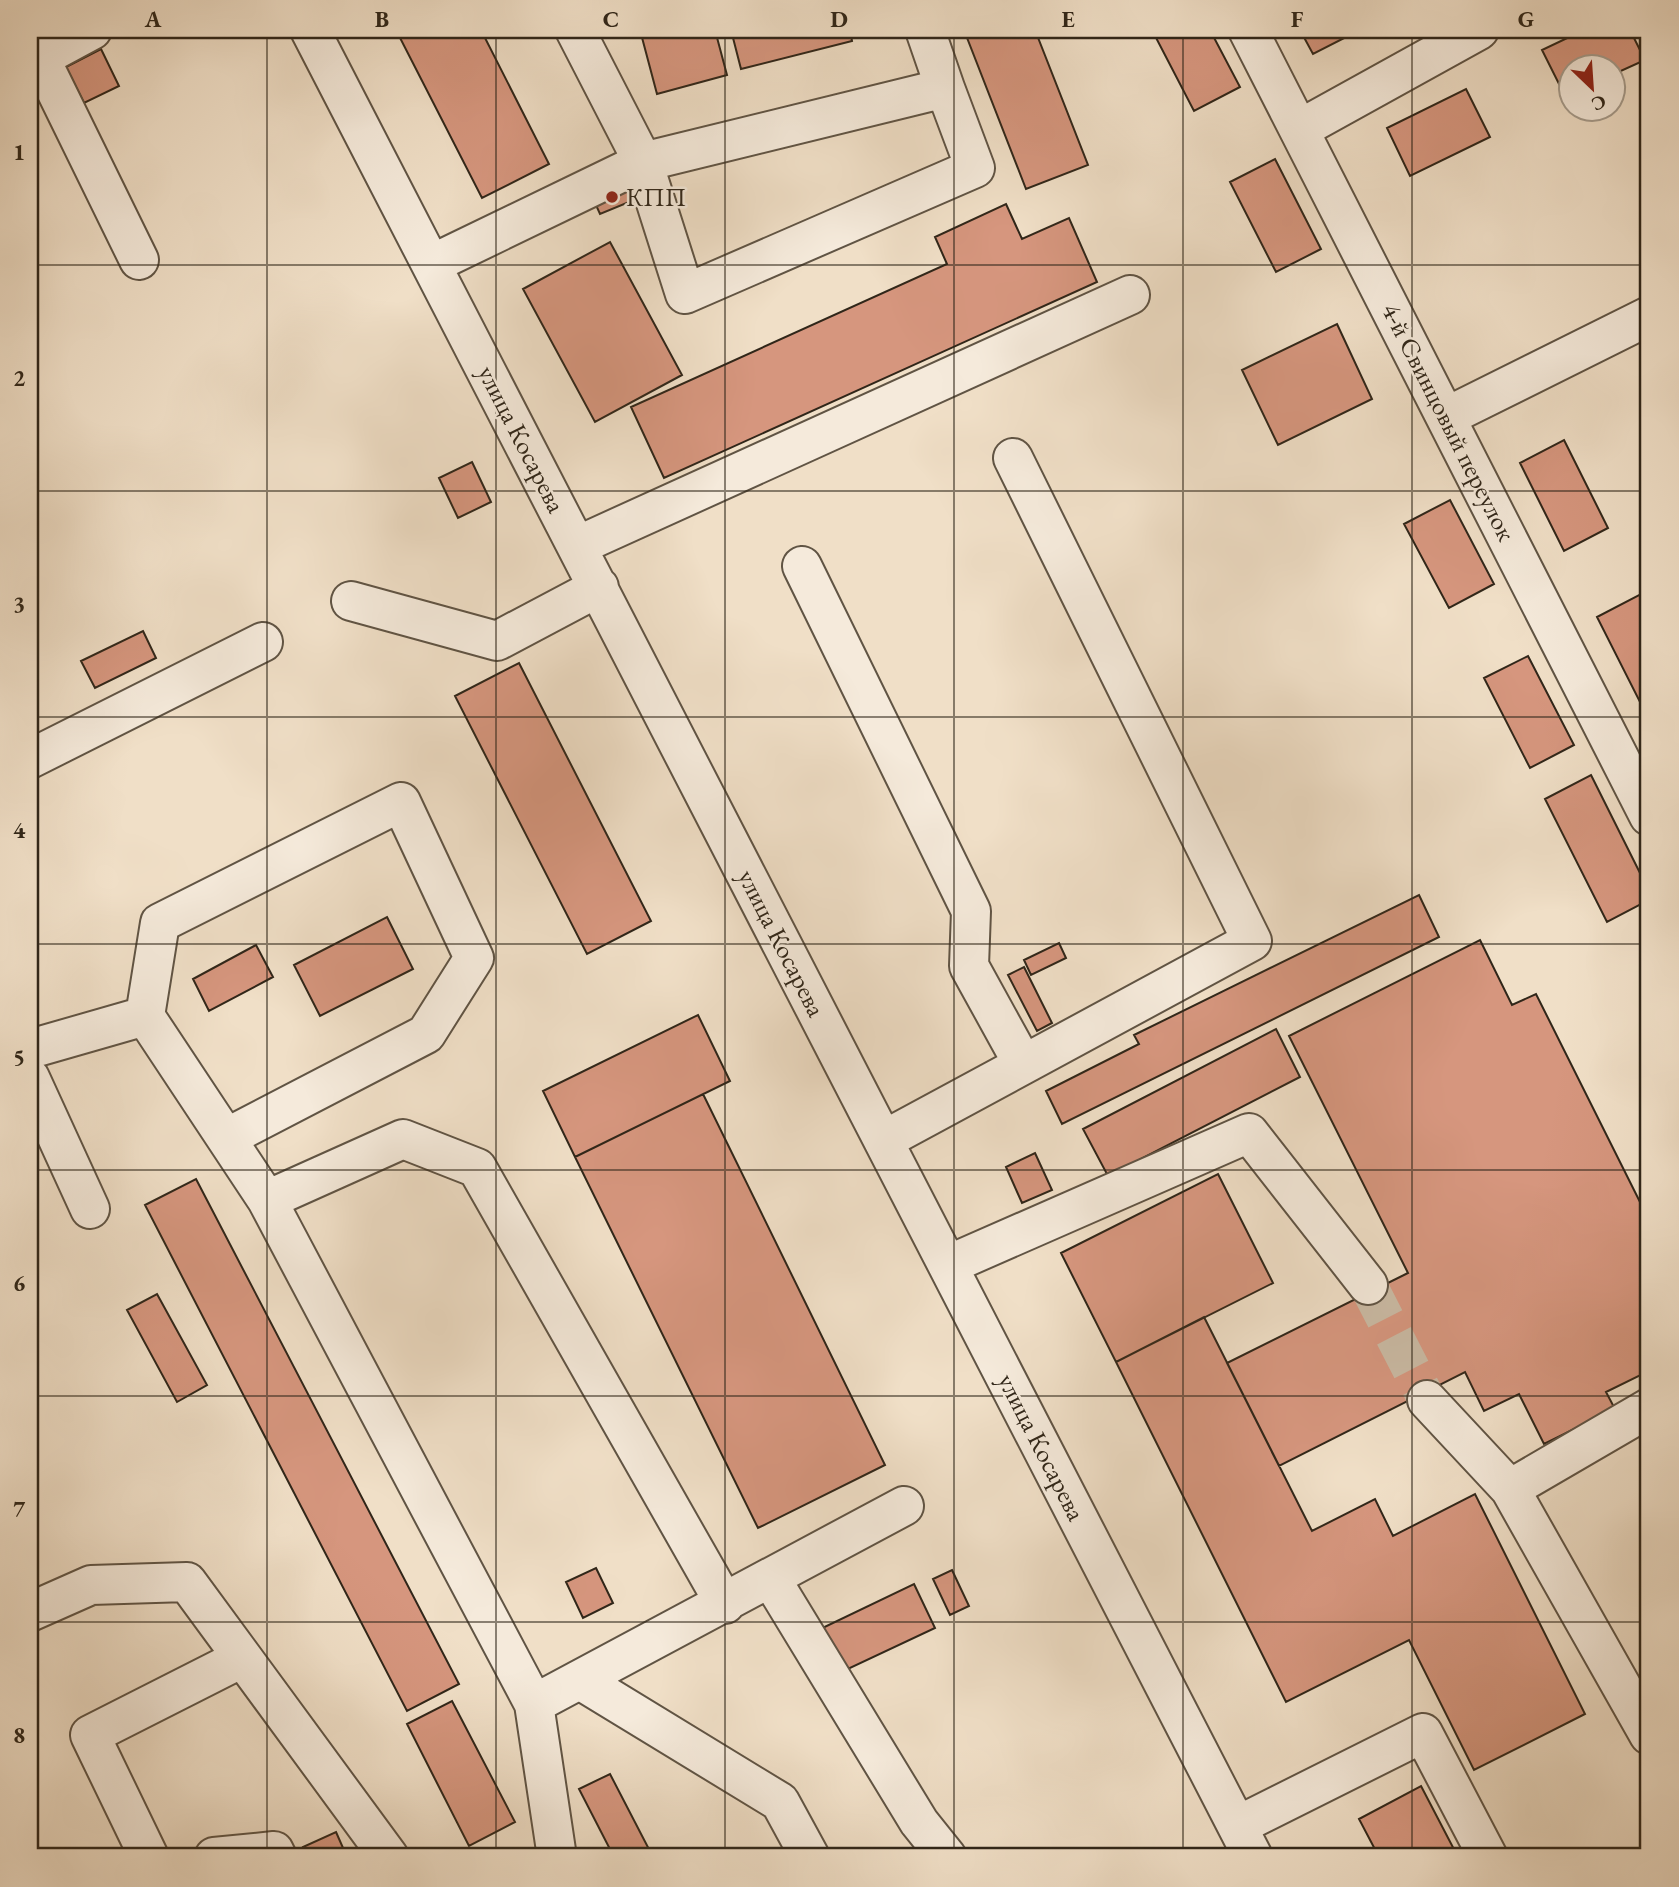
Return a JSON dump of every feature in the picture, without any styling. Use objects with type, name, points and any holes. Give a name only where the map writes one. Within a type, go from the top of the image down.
[{"type":"street","points":[[92,30],[40,58],[139,260]]},
{"type":"street","name":"улица Косарева","points":[[310,30],[1245,1842]]},
{"type":"street","points":[[575,30],[643,162],[685,293],[975,168],[925,30]]},
{"type":"street","name":"4-й Свинцовый переулок","points":[[1248,30],[1649,816]]},
{"type":"street","points":[[1300,129],[1479,30]]},
{"type":"street","points":[[432,264],[643,162],[945,88]]},
{"type":"street","points":[[577,546],[1130,295]]},
{"type":"street","points":[[1446,417],[1649,316]]},
{"type":"street","points":[[884,1140],[1252,940],[1013,458]]},
{"type":"street","points":[[802,566],[971,911],[969,966],[1023,1064]]},
{"type":"street","points":[[351,601],[497,641],[599,587]]},
{"type":"street","points":[[30,759],[263,642]]},
{"type":"street","points":[[226,1138],[426,1034],[474,958],[401,802],[160,923],[145,1016],[267,1200],[534,1704],[557,1857]]},
{"type":"street","points":[[30,1049],[145,1016]]},
{"type":"street","points":[[30,1078],[90,1209]]},
{"type":"street","points":[[948,1265],[1249,1133],[1368,1285]]},
{"type":"street","points":[[267,1200],[403,1139],[477,1168],[725,1604]]},
{"type":"street","points":[[1427,1400],[1510,1489],[1649,1735]]},
{"type":"street","points":[[1510,1489],[1649,1408]]},
{"type":"street","points":[[534,1704],[904,1506]]},
{"type":"street","points":[[771,1579],[919,1822],[947,1857]]},
{"type":"street","points":[[30,1612],[91,1585],[187,1582],[389,1857]]},
{"type":"street","points":[[149,1857],[90,1735],[242,1658]]},
{"type":"street","points":[[580,1679],[780,1802],[810,1857]]},
{"type":"street","points":[[1245,1842],[1423,1733],[1488,1857]]},
{"type":"street","points":[[214,1857],[274,1851],[277,1857]]},
{"type":"building","points":[[396,30],[481,30],[549,164],[482,198]]},
{"type":"building","points":[[640,30],[715,30],[727,75],[657,94]]},
{"type":"building","points":[[731,30],[850,30],[852,41],[741,69]]},
{"type":"building","points":[[964,30],[1035,30],[1088,165],[1026,189]]},
{"type":"building","points":[[1152,30],[1210,30],[1240,87],[1194,111]]},
{"type":"building","points":[[1300,30],[1355,30],[1356,32],[1313,54]]},
{"type":"building","points":[[1584,30],[1630,30],[1645,60],[1626,69],[1626,52],[1556,52],[1556,78],[1542,50]]},
{"type":"building","points":[[101,49],[119,86],[84,103],[66,67]]},
{"type":"building","points":[[1466,89],[1490,137],[1410,176],[1387,128]]},
{"type":"building","points":[[1275,159],[1321,249],[1276,272],[1230,182]]},
{"type":"building","name":"КПП","points":[[624,178],[634,200],[600,214],[591,194]]},
{"type":"building","points":[[1006,204],[1022,239],[1069,218],[1097,282],[664,478],[631,407],[947,264],[935,237]]},
{"type":"building","points":[[610,242],[682,375],[595,422],[523,289]]},
{"type":"building","points":[[1337,324],[1372,399],[1278,445],[1242,370]]},
{"type":"building","points":[[1564,440],[1608,528],[1564,551],[1520,463]]},
{"type":"building","points":[[472,462],[491,502],[458,518],[439,478]]},
{"type":"building","points":[[1450,500],[1494,584],[1449,608],[1404,524]]},
{"type":"building","points":[[1641,594],[1649,611],[1649,700],[1641,704],[1597,617]]},
{"type":"building","points":[[143,631],[156,658],[95,688],[81,661]]},
{"type":"building","points":[[1528,656],[1574,745],[1530,768],[1484,678]]},
{"type":"building","points":[[519,663],[651,921],[587,954],[455,696]]},
{"type":"building","points":[[1591,775],[1649,891],[1649,900],[1607,922],[1545,799]]},
{"type":"building","points":[[1419,895],[1439,937],[1062,1124],[1046,1091],[1139,1044],[1134,1035]]},
{"type":"building","points":[[387,917],[413,969],[320,1016],[294,965]]},
{"type":"building","points":[[1480,940],[1512,1005],[1536,994],[1649,1220],[1649,1371],[1606,1392],[1615,1409],[1544,1444],[1519,1394],[1484,1411],[1465,1372],[1279,1466],[1227,1363],[1408,1273],[1289,1036]]},
{"type":"building","points":[[1059,943],[1066,958],[1031,975],[1024,960]]},
{"type":"building","points":[[256,945],[273,977],[209,1011],[193,979]]},
{"type":"building","points":[[1024,967],[1052,1023],[1037,1031],[1008,975]]},
{"type":"building","points":[[698,1015],[730,1081],[575,1157],[543,1091]]},
{"type":"building","points":[[1276,1029],[1300,1077],[1108,1176],[1083,1129]]},
{"type":"building","points":[[703,1094],[885,1465],[758,1528],[575,1157]]},
{"type":"building","points":[[1035,1153],[1052,1190],[1022,1203],[1006,1167]]},
{"type":"building","points":[[1218,1174],[1273,1283],[1116,1362],[1061,1253]]},
{"type":"building","points":[[196,1179],[459,1684],[407,1711],[145,1205]]},
{"type":"building","points":[[157,1294],[207,1385],[177,1402],[127,1310]]},
{"type":"building","points":[[1204,1317],[1312,1531],[1375,1499],[1393,1536],[1475,1494],[1585,1714],[1474,1770],[1409,1640],[1286,1702],[1116,1362]]},
{"type":"building","points":[[596,1568],[613,1603],[583,1618],[566,1582]]},
{"type":"building","points":[[952,1570],[969,1606],[950,1615],[933,1579]]},
{"type":"building","points":[[914,1584],[935,1628],[833,1676],[812,1633]]},
{"type":"building","points":[[452,1701],[515,1822],[469,1846],[407,1724]]},
{"type":"building","points":[[610,1774],[653,1857],[614,1857],[579,1789]]},
{"type":"building","points":[[1421,1786],[1458,1857],[1379,1857],[1359,1819]]},
{"type":"building","points":[[336,1832],[347,1857],[308,1857],[303,1847]]},
{"type":"tunnel","points":[[1368,1285],[1427,1400]]},
{"type":"place","name":"КПП","points":[[612,197]]}]
